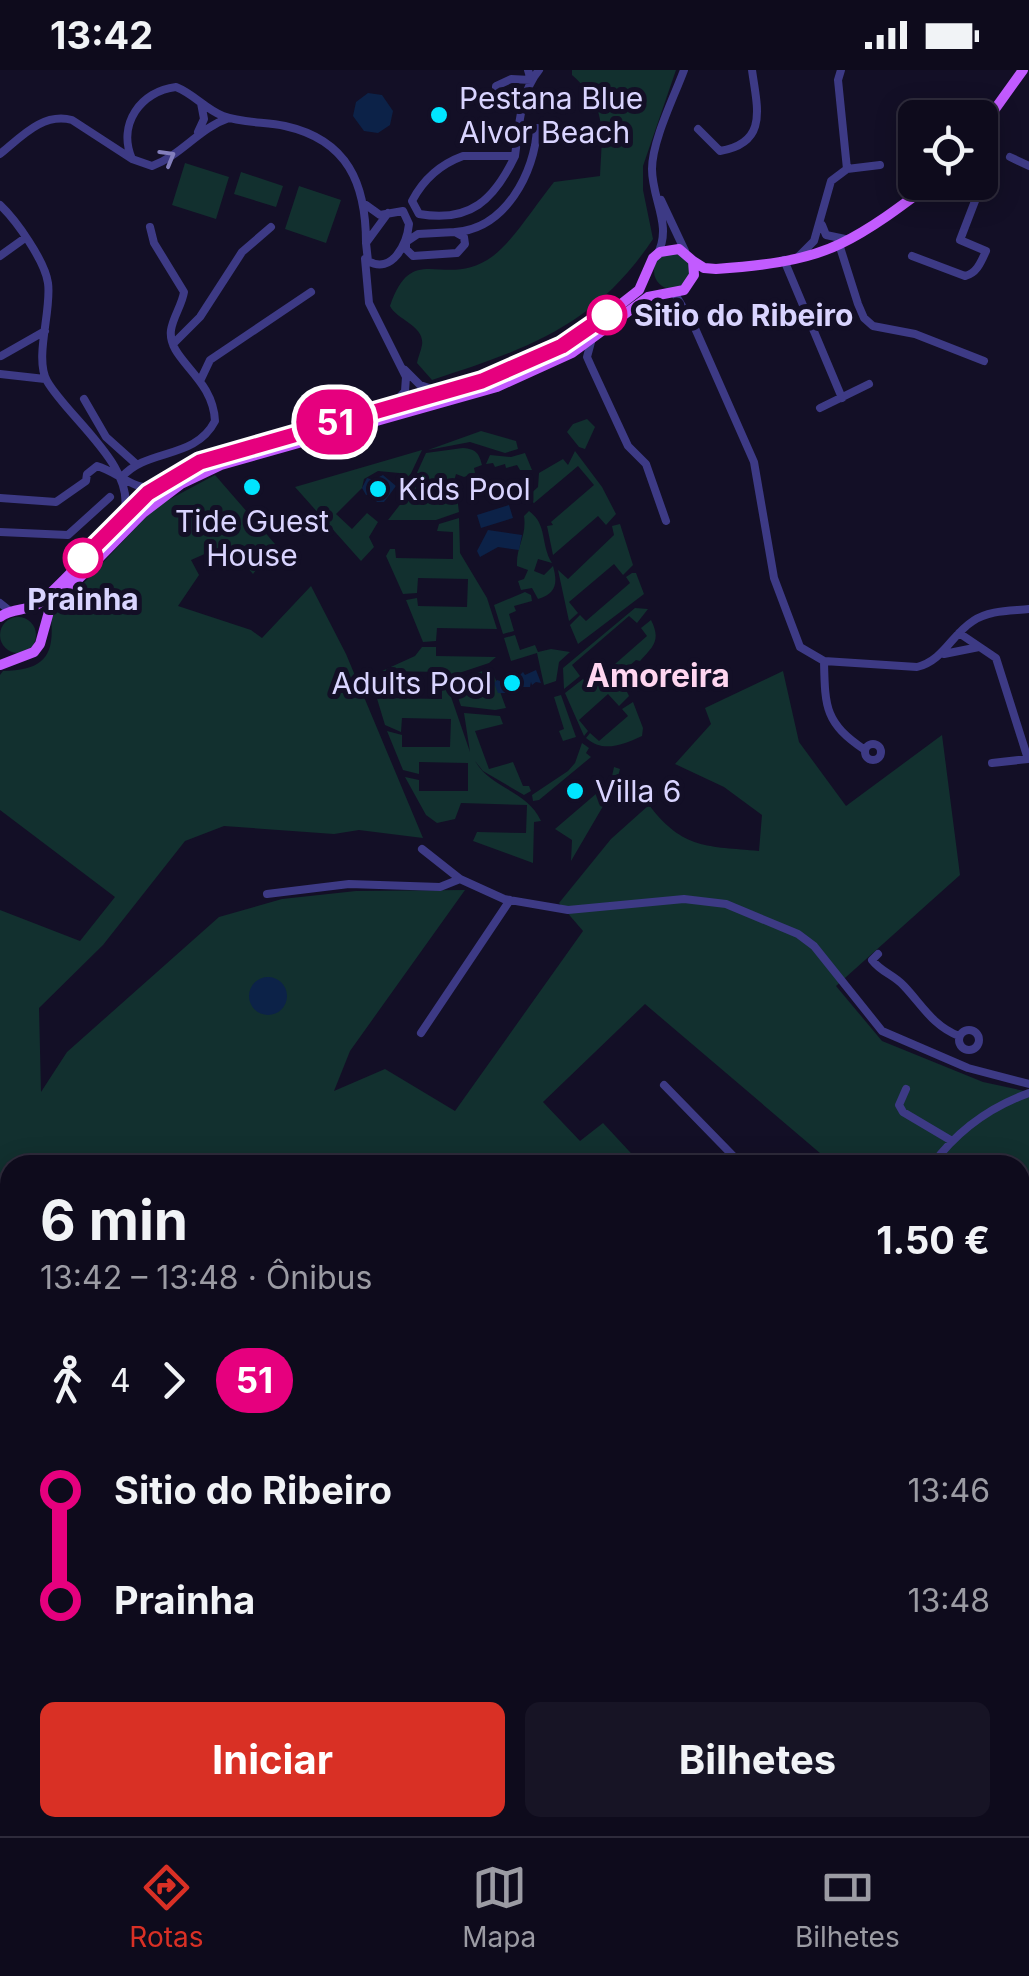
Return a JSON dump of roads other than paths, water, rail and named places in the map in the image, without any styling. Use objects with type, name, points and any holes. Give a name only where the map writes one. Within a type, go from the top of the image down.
[{"type":"main road","points":[[998,105],[1023,70]]},
{"type":"main road","points":[[5,610],[42,601],[123,516],[157,487],[219,454],[482,381],[562,346],[634,295],[656,254],[674,248],[710,269],[798,258],[842,241],[905,200]]},
{"type":"main road","points":[[689,286],[694,275],[690,258]]},
{"type":"main road","points":[[650,267],[654,285],[673,294]]},
{"type":"main road","points":[[0,665],[34,652],[50,608],[143,512],[181,484],[222,465],[497,388],[568,356],[648,296],[673,294],[733,268]]},
{"type":"main road","points":[[5,610],[34,616],[42,634]]},
{"type":"main road","points":[[0,651],[15,658]]},
{"type":"street","points":[[496,104],[496,86],[501,82],[539,70]]},
{"type":"street","points":[[656,254],[664,232],[653,162],[684,70]]},
{"type":"street","points":[[698,129],[720,152],[742,144],[754,132],[758,117],[752,70]]},
{"type":"street","points":[[840,70],[847,168]]},
{"type":"street","points":[[419,214],[436,217],[471,211],[498,187],[515,156],[530,75]]},
{"type":"street","points":[[112,145],[145,98],[166,88],[186,91],[230,118],[282,125],[320,140],[352,170],[368,210],[380,215],[403,212],[410,224]]},
{"type":"street","points":[[196,136],[204,119],[200,102]]},
{"type":"street","points":[[0,154],[40,123],[60,117],[152,166],[230,118]]},
{"type":"street","points":[[130,120],[127,148],[132,158]]},
{"type":"street","points":[[367,277],[418,234],[472,228],[494,216],[520,188],[534,153],[536,128]]},
{"type":"street","points":[[366,243],[438,169],[463,156],[515,156]]},
{"type":"street","points":[[1010,157],[1029,166]]},
{"type":"street","points":[[798,258],[814,241],[831,180],[847,168],[880,165]]},
{"type":"street","points":[[654,182],[690,258]]},
{"type":"street","points":[[417,192],[412,200],[419,214]]},
{"type":"street","points":[[912,256],[965,276],[972,274],[986,251],[960,240],[975,200]]},
{"type":"street","points":[[364,202],[369,303],[400,362],[407,384],[392,406]]},
{"type":"street","points":[[0,205],[48,282],[45,379],[122,477],[127,500],[123,516]]},
{"type":"street","points":[[419,214],[410,224],[406,242],[406,249],[413,256],[457,253],[463,249],[472,228]]},
{"type":"street","points":[[820,221],[826,235],[842,241],[858,304],[872,326],[915,334],[984,362]]},
{"type":"street","points":[[173,344],[200,316],[242,252],[271,226]]},
{"type":"street","points":[[122,477],[135,463],[183,450],[210,430],[214,412],[202,379],[177,354],[173,344],[172,324],[184,292],[154,243],[150,227]]},
{"type":"street","points":[[455,232],[465,241]]},
{"type":"street","points":[[0,256],[24,238]]},
{"type":"street","points":[[365,255],[378,266]]},
{"type":"street","points":[[784,260],[842,398]]},
{"type":"street","points":[[689,286],[687,301],[694,326],[754,462],[774,578],[794,637],[809,654],[824,661],[917,667],[942,655],[958,633],[981,616],[1029,609]]},
{"type":"street","points":[[202,379],[210,360],[310,292]]},
{"type":"street","points":[[673,294],[694,326]]},
{"type":"street","points":[[45,331],[1,354],[2,374],[45,379]]},
{"type":"street","points":[[594,338],[588,351],[591,366],[628,446],[646,464],[666,521]]},
{"type":"street","points":[[568,356],[581,357],[591,366]]},
{"type":"street","points":[[400,362],[420,385],[440,392]]},
{"type":"street","points":[[820,408],[869,384]]},
{"type":"street","points":[[84,399],[106,437],[135,463]]},
{"type":"street","points":[[0,498],[56,502],[86,481],[96,466],[145,489],[157,487]]},
{"type":"street","points":[[0,532],[68,535],[110,497]]},
{"type":"street","points":[[958,633],[996,658],[1028,759],[992,762]]},
{"type":"street","points":[[942,655],[984,647]]},
{"type":"street","points":[[824,661],[834,726],[865,750]]},
{"type":"street","points":[[422,849],[460,879],[510,900],[568,910],[684,899],[726,904],[798,934],[814,946],[882,1030],[968,1068],[1029,1084]]},
{"type":"street","points":[[267,894],[349,884],[440,887],[460,879]]},
{"type":"street","points":[[421,1032],[510,900]]},
{"type":"street","points":[[878,954],[872,960],[881,972],[901,982],[924,1012],[959,1036]]},
{"type":"street","points":[[959,1036],[969,1030],[978,1035],[976,1047],[967,1050]]},
{"type":"street","points":[[959,1036],[960,1045],[967,1050]]},
{"type":"street","points":[[967,1050],[968,1068]]},
{"type":"street","points":[[664,1086],[732,1155]]},
{"type":"street","points":[[906,1089],[899,1105],[903,1112],[952,1141]]},
{"type":"street","points":[[940,1155],[992,1110],[1029,1093]]},
{"type":"water","points":[[368,93],[382,95],[393,111],[390,125],[378,133],[364,131],[353,116],[356,102]]},
{"type":"water","name":"Kids Pool","points":[[383,475],[396,486],[384,502],[377,502],[362,488],[367,478],[373,480]]},
{"type":"water","points":[[509,505],[513,518],[481,528],[477,515]]},
{"type":"water","points":[[488,530],[522,535],[519,550],[498,547],[480,557],[477,551]]},
{"type":"water","name":"Adults Pool","points":[[536,670],[541,683],[531,682],[530,687],[517,687],[515,692],[513,688],[509,693],[498,693],[494,683],[497,680],[503,682],[507,677]]},
{"type":"water","points":[[268,977],[281,983],[287,996],[281,1009],[268,1015],[255,1009],[249,996],[255,983]]},
{"type":"place","name":"Pestana Blue Alvor Beach","points":[[439,115]]},
{"type":"place","name":"Sitio do Ribeiro","points":[[607,315]]},
{"type":"place","name":"Tide Guest House","points":[[252,487]]},
{"type":"place","name":"Kids Pool","points":[[378,489]]},
{"type":"place","name":"Prainha","points":[[83,558]]},
{"type":"place","name":"Adults Pool","points":[[512,683]]},
{"type":"place","name":"Villa 6","points":[[575,791]]},
{"type":"district","name":"Amoreira","points":[[658,675]]}]
